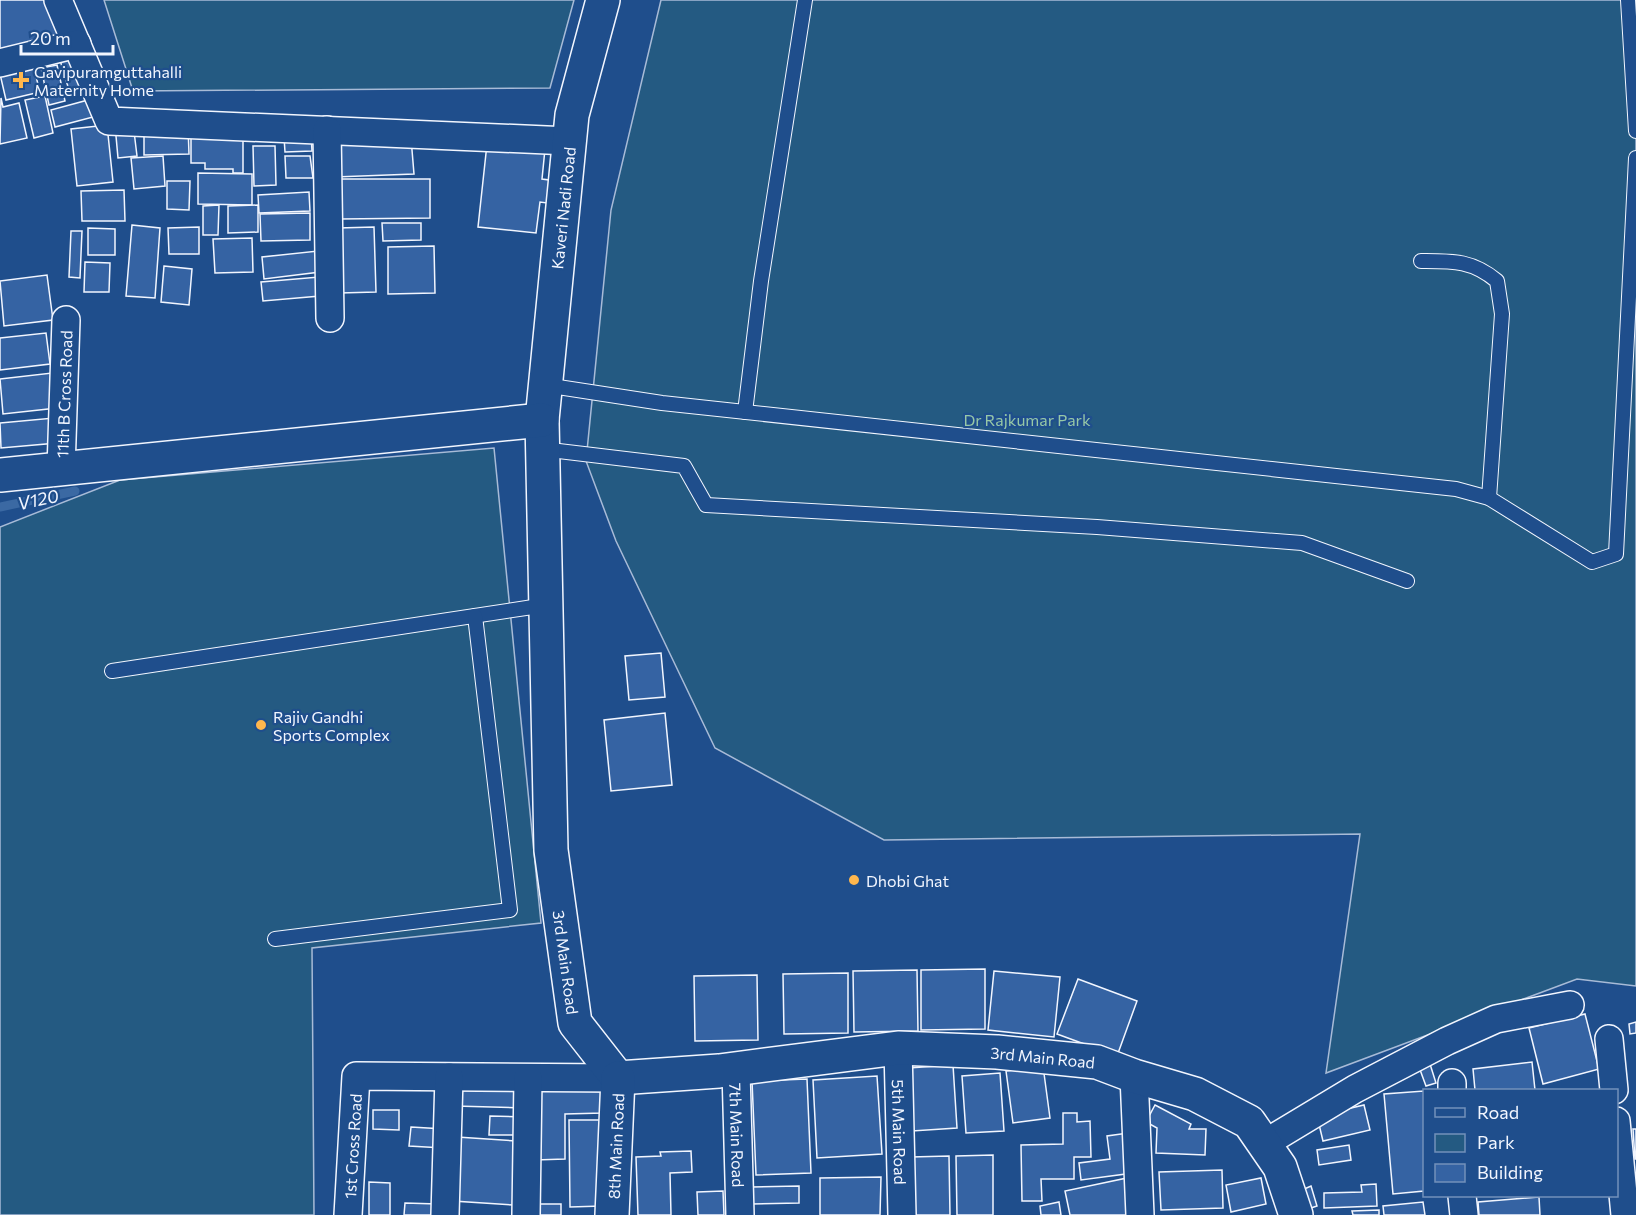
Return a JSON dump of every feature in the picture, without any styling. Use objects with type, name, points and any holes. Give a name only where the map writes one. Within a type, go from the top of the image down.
[{"type":"street","points":[[58,0],[109,121],[569,141]]},
{"type":"street","name":"Kaveri Nadi Road","points":[[542,435],[572,115],[603,0]]},
{"type":"street","points":[[0,63],[77,44]]},
{"type":"street","points":[[327,130],[330,318]]},
{"type":"street","name":"11th B Cross Road","points":[[61,469],[66,320]]},
{"type":"street","points":[[0,475],[542,435]]},
{"type":"street","name":"3rd Main Road","points":[[542,435],[551,850],[575,1023],[618,1078],[719,1071],[898,1048],[997,1052],[1097,1062],[1134,1076],[1195,1094],[1249,1122],[1280,1167],[1296,1215]]},
{"type":"street","points":[[1264,1144],[1355,1089],[1447,1041],[1496,1019],[1570,1005]]},
{"type":"street","points":[[1609,1039],[1614,1089]]},
{"type":"street","name":"5th Main Road","points":[[898,1048],[902,1215]]},
{"type":"street","name":"7th Main Road","points":[[719,1071],[736,1071],[740,1215]]},
{"type":"street","name":"1st Cross Road","points":[[348,1215],[356,1076],[449,1077]]},
{"type":"street","points":[[1134,1076],[1140,1215]]},
{"type":"street","points":[[445,1215],[449,1077],[618,1078]]},
{"type":"street","points":[[526,1215],[528,1078]]},
{"type":"street","name":"8th Main Road","points":[[612,1215],[618,1078]]},
{"type":"street","points":[[1618,1133],[1625,1215]]},
{"type":"street","points":[[1462,1197],[1464,1215]]},
{"type":"lane","points":[[745,412],[761,281],[805,0]]},
{"type":"lane","points":[[1628,0],[1636,131]]},
{"type":"lane","points":[[545,385],[662,403],[1456,489],[1489,498],[1592,562],[1616,554],[1636,158]]},
{"type":"lane","points":[[1421,261],[1467,263],[1486,272],[1497,281],[1502,314],[1489,498]]},
{"type":"lane","points":[[542,435],[684,466],[706,505],[1097,526],[1302,543],[1407,581]]},
{"type":"lane","points":[[112,671],[546,605]]},
{"type":"lane","points":[[275,939],[510,910],[475,616]]},
{"type":"green space","points":[[104,0],[574,0],[550,88],[133,91]]},
{"type":"green space","name":"Dr Rajkumar Park","points":[[661,0],[1636,0],[1636,986],[1577,979],[1326,1073],[1360,834],[884,840],[715,748],[616,541],[586,461],[611,210]]},
{"type":"green space","name":"Rajiv Gandhi Sports Complex","points":[[494,448],[541,923],[312,948],[314,1215],[0,1215],[0,527],[120,480]]},
{"type":"building","points":[[0,0],[53,0],[65,43],[0,58]]},
{"type":"building","points":[[77,55],[85,86],[69,90],[60,60]]},
{"type":"building","points":[[32,61],[40,92],[6,100],[0,74]]},
{"type":"building","points":[[57,65],[65,101],[49,105],[41,68]]},
{"type":"building","points":[[45,96],[53,133],[34,138],[25,100]]},
{"type":"building","points":[[1,98],[3,107],[19,103],[27,138],[0,144]]},
{"type":"building","points":[[88,100],[93,117],[55,127],[51,110]]},
{"type":"building","points":[[133,123],[137,156],[118,158],[115,125]]},
{"type":"building","points":[[107,125],[113,182],[77,186],[71,129]]},
{"type":"building","points":[[144,125],[188,126],[189,154],[144,155]]},
{"type":"building","points":[[333,134],[411,138],[414,174],[335,177]]},
{"type":"building","points":[[243,135],[243,173],[233,173],[233,169],[205,169],[205,163],[191,163],[191,136]]},
{"type":"building","points":[[311,135],[312,151],[285,152],[284,137]]},
{"type":"building","points":[[487,144],[545,149],[542,179],[549,180],[547,203],[540,202],[536,233],[478,227]]},
{"type":"building","points":[[253,146],[275,146],[276,185],[254,186]]},
{"type":"building","points":[[163,156],[165,186],[134,189],[131,158]]},
{"type":"building","points":[[285,156],[310,156],[313,178],[286,178]]},
{"type":"building","points":[[198,173],[252,174],[252,205],[198,204]]},
{"type":"building","points":[[339,179],[430,179],[430,218],[340,219]]},
{"type":"building","points":[[167,181],[190,181],[189,210],[167,209]]},
{"type":"building","points":[[124,190],[125,221],[82,221],[81,191]]},
{"type":"building","points":[[309,192],[310,211],[259,213],[258,195]]},
{"type":"building","points":[[219,205],[218,235],[203,235],[203,206]]},
{"type":"building","points":[[258,205],[258,232],[228,233],[228,206]]},
{"type":"building","points":[[310,213],[310,240],[261,241],[260,214]]},
{"type":"building","points":[[382,223],[421,223],[421,240],[383,241]]},
{"type":"building","points":[[132,225],[160,228],[155,298],[126,296]]},
{"type":"building","points":[[199,227],[199,254],[169,254],[168,228]]},
{"type":"building","points":[[374,227],[376,292],[340,293],[338,228]]},
{"type":"building","points":[[88,228],[115,229],[115,255],[88,255]]},
{"type":"building","points":[[71,231],[82,231],[80,278],[69,277]]},
{"type":"building","points":[[252,238],[253,272],[215,273],[213,239]]},
{"type":"building","points":[[434,246],[435,293],[388,294],[388,247]]},
{"type":"building","points":[[318,251],[320,272],[264,279],[262,257]]},
{"type":"building","points":[[85,262],[110,263],[109,292],[84,292]]},
{"type":"building","points":[[164,266],[192,269],[189,305],[161,302]]},
{"type":"building","points":[[47,275],[53,320],[4,326],[0,281]]},
{"type":"building","points":[[319,277],[320,296],[263,301],[261,282]]},
{"type":"building","points":[[46,333],[50,364],[0,370],[0,338]]},
{"type":"building","points":[[52,373],[57,408],[3,414],[0,379]]},
{"type":"building","points":[[54,418],[57,443],[1,448],[0,423]]},
{"type":"building","points":[[661,653],[665,697],[629,700],[625,656]]},
{"type":"building","points":[[665,713],[672,785],[611,791],[604,720]]},
{"type":"building","points":[[985,969],[985,1029],[921,1030],[921,970]]},
{"type":"building","points":[[917,970],[918,1031],[854,1032],[853,971]]},
{"type":"building","points":[[994,971],[1060,977],[1054,1037],[988,1030]]},
{"type":"building","points":[[848,973],[848,1033],[784,1034],[783,974]]},
{"type":"building","points":[[757,975],[758,1040],[695,1041],[694,976]]},
{"type":"building","points":[[1078,979],[1137,1001],[1117,1056],[1057,1034]]},
{"type":"building","points":[[1585,1014],[1599,1069],[1543,1084],[1529,1028]]},
{"type":"building","points":[[1636,1022],[1636,1033],[1630,1034],[1629,1024]]},
{"type":"building","points":[[1532,1062],[1535,1089],[1475,1089],[1473,1069]]},
{"type":"building","points":[[1430,1064],[1436,1083],[1426,1086],[1419,1067]]},
{"type":"building","points":[[953,1065],[957,1128],[912,1131],[908,1068]]},
{"type":"building","points":[[1043,1066],[1050,1118],[1013,1123],[1006,1071]]},
{"type":"building","points":[[1000,1073],[1004,1131],[966,1133],[962,1076]]},
{"type":"building","points":[[877,1076],[882,1154],[817,1158],[813,1080]]},
{"type":"building","points":[[807,1079],[811,1173],[756,1175],[752,1081]]},
{"type":"building","points":[[455,1082],[524,1083],[523,1108],[455,1106]]},
{"type":"building","points":[[603,1084],[603,1113],[565,1114],[565,1159],[535,1160],[535,1085]]},
{"type":"building","points":[[1423,1091],[1423,1191],[1393,1194],[1384,1094]]},
{"type":"building","points":[[1155,1105],[1191,1124],[1189,1129],[1206,1129],[1205,1155],[1156,1153],[1157,1128],[1146,1122]]},
{"type":"building","points":[[1364,1105],[1370,1130],[1323,1141],[1317,1116]]},
{"type":"building","points":[[373,1110],[399,1110],[399,1130],[373,1129]]},
{"type":"building","points":[[1063,1113],[1077,1113],[1077,1122],[1090,1121],[1091,1157],[1074,1157],[1074,1179],[1041,1179],[1042,1201],[1022,1201],[1021,1145],[1063,1144]]},
{"type":"building","points":[[490,1116],[525,1117],[524,1135],[489,1135]]},
{"type":"building","points":[[569,1120],[601,1120],[602,1206],[570,1207]]},
{"type":"building","points":[[411,1127],[444,1129],[443,1148],[409,1146]]},
{"type":"building","points":[[1633,1129],[1636,1129],[1636,1159],[1635,1159]]},
{"type":"building","points":[[1128,1133],[1133,1173],[1081,1180],[1079,1163],[1110,1159],[1107,1136]]},
{"type":"building","points":[[457,1137],[517,1141],[513,1205],[453,1201]]},
{"type":"building","points":[[1349,1145],[1351,1160],[1319,1165],[1317,1150]]},
{"type":"building","points":[[691,1151],[692,1172],[670,1173],[671,1215],[638,1215],[636,1157],[661,1156],[660,1152]]},
{"type":"building","points":[[993,1155],[993,1215],[957,1215],[956,1156]]},
{"type":"building","points":[[949,1156],[950,1215],[911,1215],[911,1157]]},
{"type":"building","points":[[1222,1170],[1223,1208],[1161,1210],[1159,1172]]},
{"type":"building","points":[[881,1177],[880,1215],[820,1215],[820,1178]]},
{"type":"building","points":[[1127,1178],[1135,1215],[1070,1215],[1065,1191]]},
{"type":"building","points":[[1261,1178],[1266,1204],[1231,1212],[1226,1185]]},
{"type":"building","points":[[369,1182],[390,1183],[390,1215],[369,1215]]},
{"type":"building","points":[[1376,1184],[1377,1206],[1324,1208],[1324,1193],[1362,1192],[1361,1185]]},
{"type":"building","points":[[799,1186],[799,1203],[752,1204],[752,1187]]},
{"type":"building","points":[[1311,1186],[1317,1206],[1308,1209],[1302,1190]]},
{"type":"building","points":[[723,1191],[724,1215],[698,1215],[697,1192]]},
{"type":"building","points":[[1539,1197],[1540,1215],[1479,1215],[1478,1202]]},
{"type":"building","points":[[1059,1202],[1061,1215],[1041,1215],[1040,1206]]},
{"type":"building","points":[[1423,1202],[1425,1215],[1384,1215],[1383,1206]]},
{"type":"building","points":[[405,1203],[437,1204],[437,1215],[404,1215]]},
{"type":"building","points":[[534,1204],[561,1204],[561,1215],[535,1215]]},
{"type":"building","points":[[1379,1210],[1379,1215],[1353,1215],[1352,1211]]},
{"type":"waterway","name":"V120","points":[[0,507],[75,491]]},
{"type":"place","name":"Gavipuramguttahalli Maternity Home","points":[[21,80]]},
{"type":"place","name":"Rajiv Gandhi Sports Complex","points":[[261,725]]},
{"type":"place","name":"Dhobi Ghat","points":[[854,880]]}]
